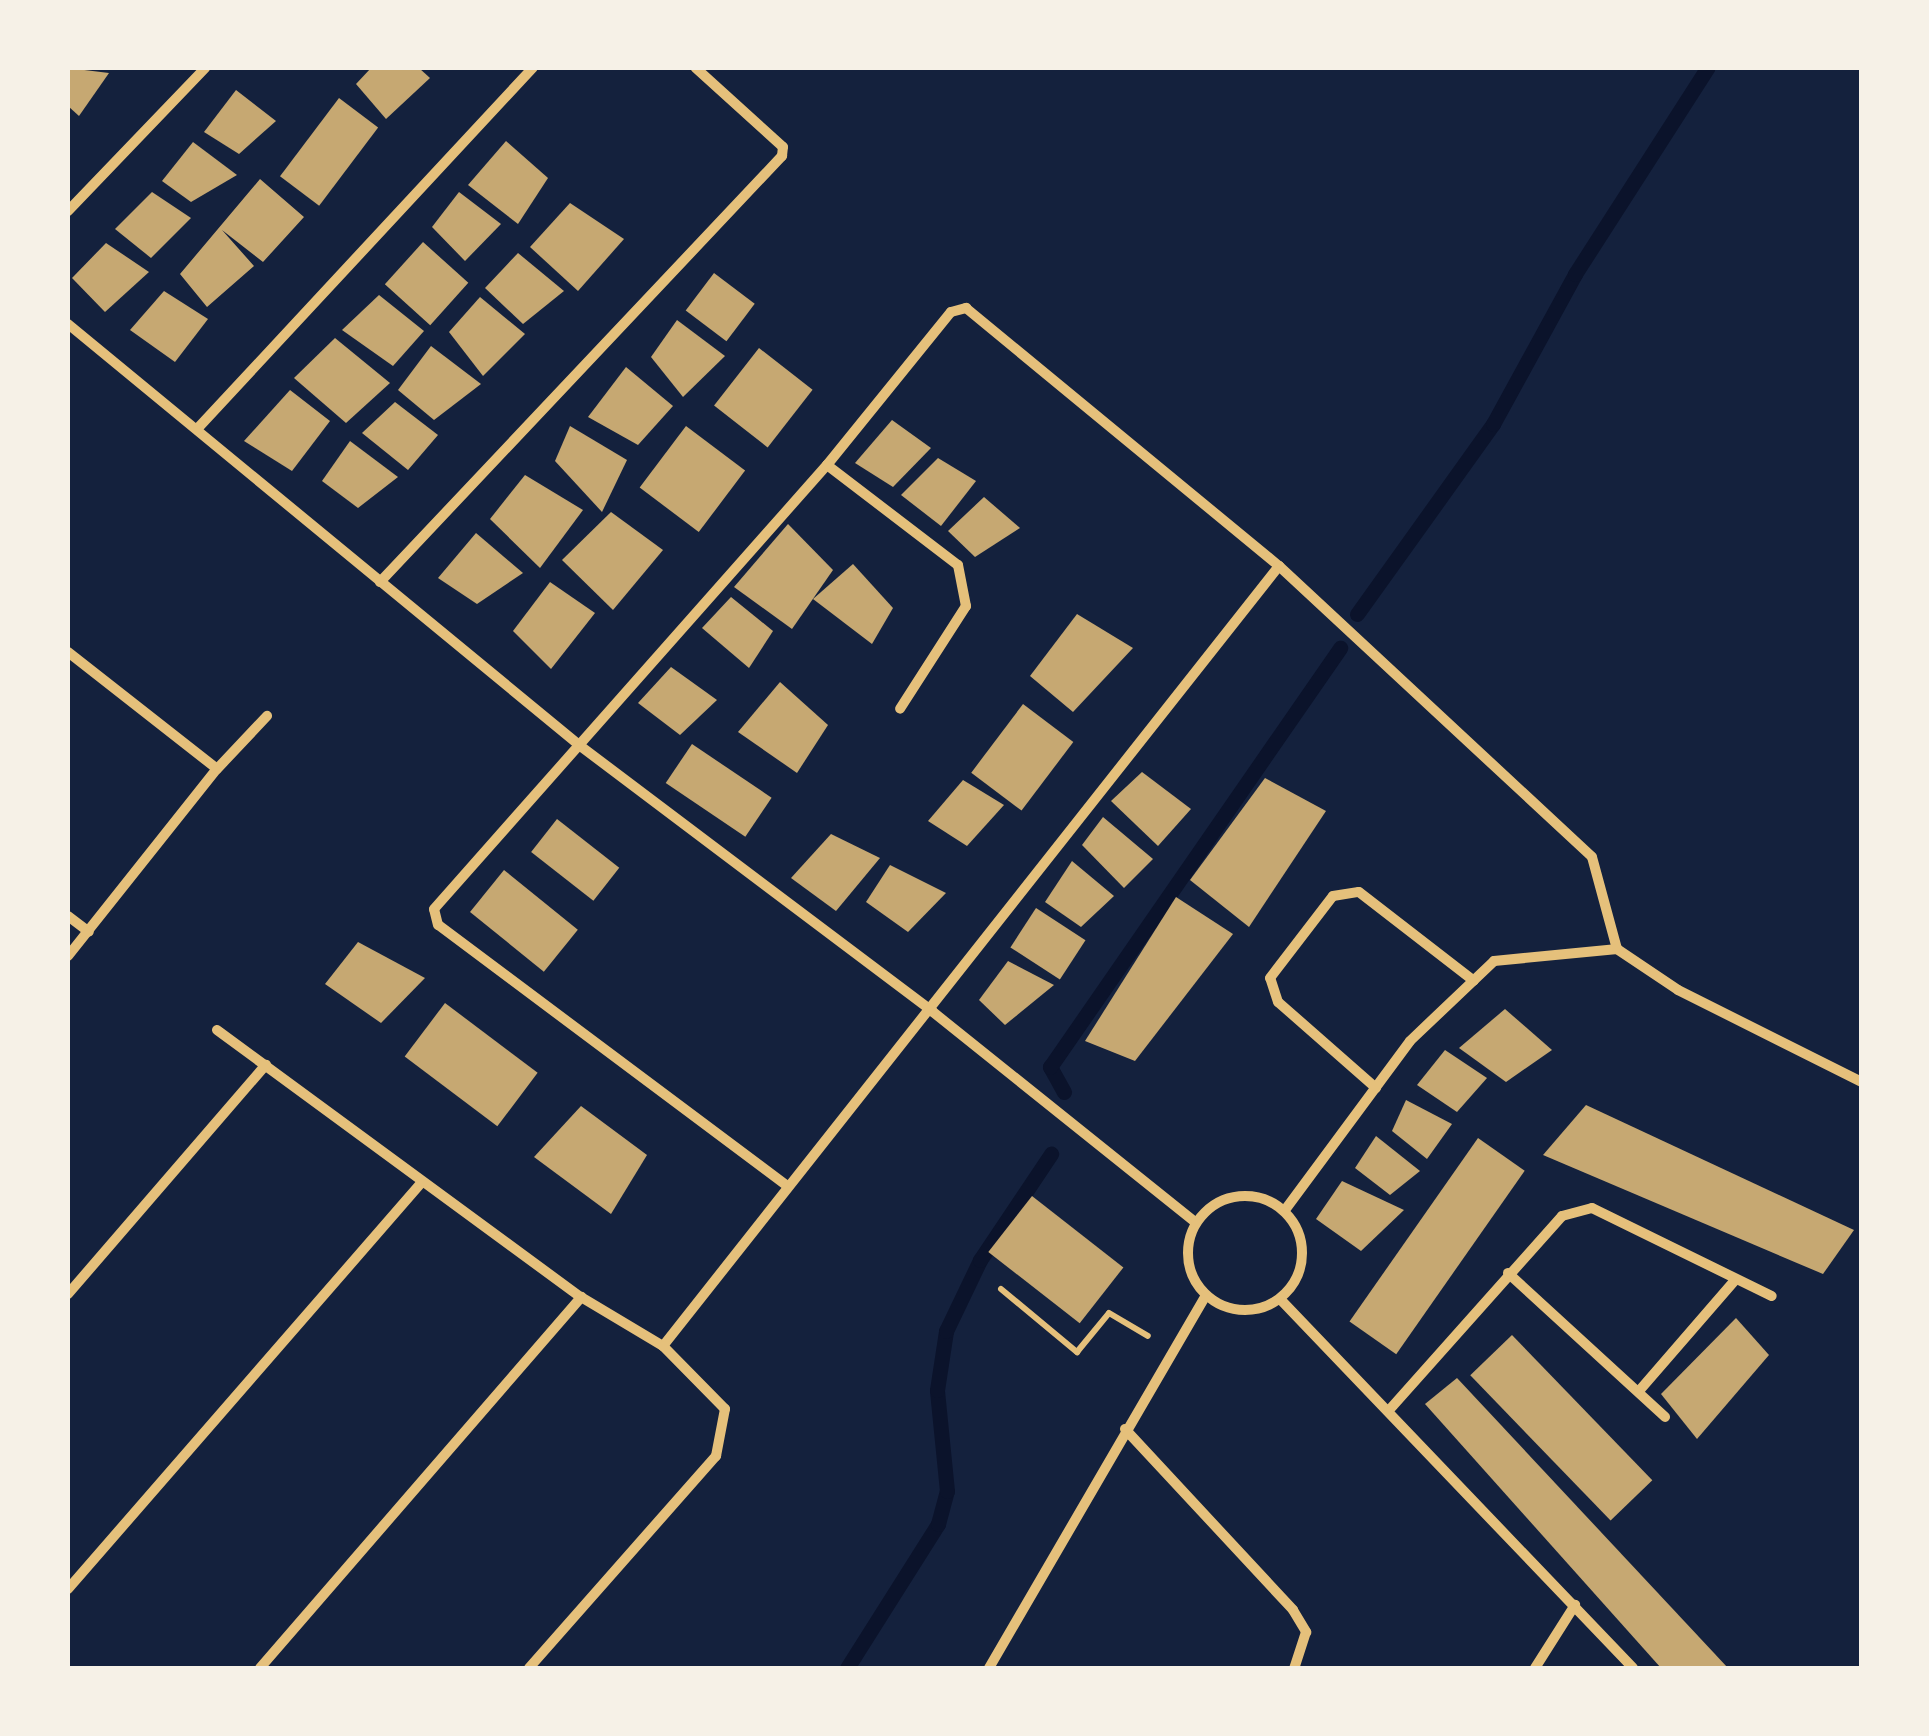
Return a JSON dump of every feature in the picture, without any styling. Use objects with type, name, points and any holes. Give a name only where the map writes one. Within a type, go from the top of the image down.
[{"type":"street","points":[[68,211],[205,68]]},
{"type":"street","points":[[198,428],[533,68]]},
{"type":"street","points":[[380,582],[782,156],[783,146],[696,68]]},
{"type":"street","points":[[786,1185],[433,916],[827,465],[951,312],[966,308],[1279,566],[1592,857],[1617,950]]},
{"type":"street","points":[[68,324],[579,745],[933,1012],[1195,1222]]},
{"type":"street","points":[[827,465],[958,565],[966,606],[900,709]]},
{"type":"street","points":[[662,1346],[786,1185],[933,1012],[1279,566]]},
{"type":"street","points":[[68,652],[217,769]]},
{"type":"street","points":[[68,956],[217,769],[267,716]]},
{"type":"street","points":[[1376,1088],[1278,1002],[1270,978],[1334,896],[1359,892],[1474,982]]},
{"type":"street","points":[[68,916],[89,932]]},
{"type":"street","points":[[1285,1210],[1410,1042],[1494,962],[1617,950],[1678,990],[1862,1082]]},
{"type":"street","points":[[218,1030],[580,1297],[662,1346],[725,1409],[716,1456],[530,1668]]},
{"type":"street","points":[[68,1294],[266,1066]]},
{"type":"street","points":[[68,1589],[422,1182]]},
{"type":"street","points":[[1255,1196],[1285,1210],[1302,1240],[1300,1273],[1281,1300],[1242,1313],[1204,1297],[1186,1261],[1195,1222],[1222,1200],[1255,1196]]},
{"type":"street","points":[[1391,1408],[1562,1216],[1592,1208],[1772,1296]]},
{"type":"street","points":[[1508,1273],[1664,1417]]},
{"type":"street","points":[[1640,1391],[1735,1280]]},
{"type":"street","points":[[260,1668],[580,1297]]},
{"type":"street","points":[[988,1668],[1204,1297]]},
{"type":"street","points":[[1281,1300],[1391,1408],[1633,1668]]},
{"type":"street","points":[[1125,1429],[1292,1610],[1306,1632],[1294,1668]]},
{"type":"street","points":[[1535,1668],[1575,1605]]},
{"type":"path","points":[[1001,1289],[1077,1352],[1109,1313],[1171,1349]]},
{"type":"building","points":[[68,68],[109,73],[79,116],[68,106]]},
{"type":"building","points":[[371,68],[419,68],[430,78],[386,119],[356,84]]},
{"type":"building","points":[[236,90],[276,121],[239,154],[204,132]]},
{"type":"building","points":[[339,98],[378,127],[319,206],[280,176]]},
{"type":"building","points":[[506,141],[548,178],[518,224],[468,185]]},
{"type":"building","points":[[193,142],[237,175],[191,202],[162,181]]},
{"type":"building","points":[[260,179],[304,217],[263,262],[222,230],[254,266],[207,307],[180,274]]},
{"type":"building","points":[[152,192],[191,218],[151,258],[115,229]]},
{"type":"building","points":[[459,192],[501,224],[465,261],[432,227]]},
{"type":"building","points":[[570,203],[624,239],[578,291],[530,247]]},
{"type":"building","points":[[423,242],[468,283],[430,325],[385,284]]},
{"type":"building","points":[[106,243],[149,272],[105,312],[72,278]]},
{"type":"building","points":[[518,253],[564,291],[523,324],[485,288]]},
{"type":"building","points":[[714,273],[755,304],[726,341],[686,311]]},
{"type":"building","points":[[164,291],[208,319],[175,362],[130,330]]},
{"type":"building","points":[[379,295],[424,331],[393,366],[342,330]]},
{"type":"building","points":[[480,297],[525,334],[483,376],[449,332]]},
{"type":"building","points":[[677,320],[725,356],[683,397],[651,357]]},
{"type":"building","points":[[335,338],[390,383],[346,423],[294,378]]},
{"type":"building","points":[[431,346],[481,384],[434,420],[398,390]]},
{"type":"building","points":[[759,348],[813,390],[768,447],[714,406]]},
{"type":"building","points":[[626,367],[673,406],[638,445],[588,417]]},
{"type":"building","points":[[290,390],[330,421],[292,471],[244,441]]},
{"type":"building","points":[[395,402],[438,435],[408,470],[362,433]]},
{"type":"building","points":[[892,420],[931,448],[893,487],[855,463]]},
{"type":"building","points":[[570,426],[627,460],[602,512],[555,461]]},
{"type":"building","points":[[686,426],[745,471],[699,532],[640,487]]},
{"type":"building","points":[[350,441],[398,477],[358,508],[322,481]]},
{"type":"building","points":[[938,458],[976,481],[941,526],[901,495]]},
{"type":"building","points":[[525,475],[583,510],[540,568],[490,519]]},
{"type":"building","points":[[984,497],[1020,528],[975,557],[948,531]]},
{"type":"building","points":[[611,512],[663,550],[613,610],[562,560]]},
{"type":"building","points":[[788,524],[833,570],[792,629],[734,587]]},
{"type":"building","points":[[476,533],[523,573],[477,604],[438,578]]},
{"type":"building","points":[[853,564],[893,608],[872,644],[813,599]]},
{"type":"building","points":[[550,582],[595,613],[551,669],[513,631]]},
{"type":"building","points":[[731,597],[773,631],[749,668],[702,628]]},
{"type":"building","points":[[1077,614],[1133,648],[1073,712],[1030,676]]},
{"type":"building","points":[[671,667],[717,700],[680,735],[638,703]]},
{"type":"building","points":[[780,682],[828,725],[797,773],[738,732]]},
{"type":"building","points":[[1023,704],[1073,742],[1022,811],[971,773]]},
{"type":"building","points":[[692,744],[772,798],[745,837],[666,783]]},
{"type":"building","points":[[1142,772],[1191,809],[1158,846],[1111,801]]},
{"type":"building","points":[[1265,778],[1326,811],[1249,927],[1190,880]]},
{"type":"building","points":[[963,780],[1004,805],[967,846],[928,821]]},
{"type":"building","points":[[1103,817],[1153,859],[1124,888],[1082,845]]},
{"type":"building","points":[[557,819],[619,868],[593,901],[531,852]]},
{"type":"building","points":[[831,834],[880,858],[836,911],[791,878]]},
{"type":"building","points":[[1072,861],[1114,896],[1081,927],[1045,902]]},
{"type":"building","points":[[890,865],[946,893],[908,932],[866,902]]},
{"type":"building","points":[[504,870],[578,930],[544,972],[470,912]]},
{"type":"building","points":[[1176,897],[1233,934],[1135,1061],[1085,1041]]},
{"type":"building","points":[[1036,908],[1085,940],[1060,980],[1010,947]]},
{"type":"building","points":[[358,942],[425,978],[381,1023],[325,984]]},
{"type":"building","points":[[1008,961],[1054,985],[1005,1025],[979,1000]]},
{"type":"building","points":[[445,1003],[538,1073],[497,1126],[405,1057]]},
{"type":"building","points":[[1505,1009],[1552,1050],[1506,1082],[1459,1048]]},
{"type":"building","points":[[1445,1050],[1487,1078],[1457,1112],[1417,1085]]},
{"type":"building","points":[[1406,1100],[1452,1124],[1427,1159],[1392,1131]]},
{"type":"building","points":[[1586,1105],[1854,1230],[1823,1274],[1543,1155]]},
{"type":"building","points":[[581,1106],[647,1155],[611,1214],[534,1157]]},
{"type":"building","points":[[1376,1136],[1420,1171],[1390,1195],[1355,1168]]},
{"type":"building","points":[[1478,1138],[1525,1171],[1396,1354],[1350,1321]]},
{"type":"building","points":[[1342,1181],[1404,1210],[1361,1251],[1316,1219]]},
{"type":"building","points":[[1032,1196],[1123,1267],[1080,1323],[988,1252]]},
{"type":"building","points":[[1736,1318],[1769,1355],[1697,1439],[1661,1394]]},
{"type":"building","points":[[1512,1335],[1652,1480],[1611,1521],[1470,1375]]},
{"type":"building","points":[[1457,1378],[1728,1668],[1661,1668],[1425,1404]]},
{"type":"waterway","points":[[1357,614],[1493,424],[1575,274],[1707,68]]},
{"type":"waterway","points":[[1064,1092],[1050,1067],[1340,648]]},
{"type":"waterway","points":[[847,1668],[938,1524],[947,1491],[937,1390],[946,1331],[980,1260],[1051,1154]]}]
